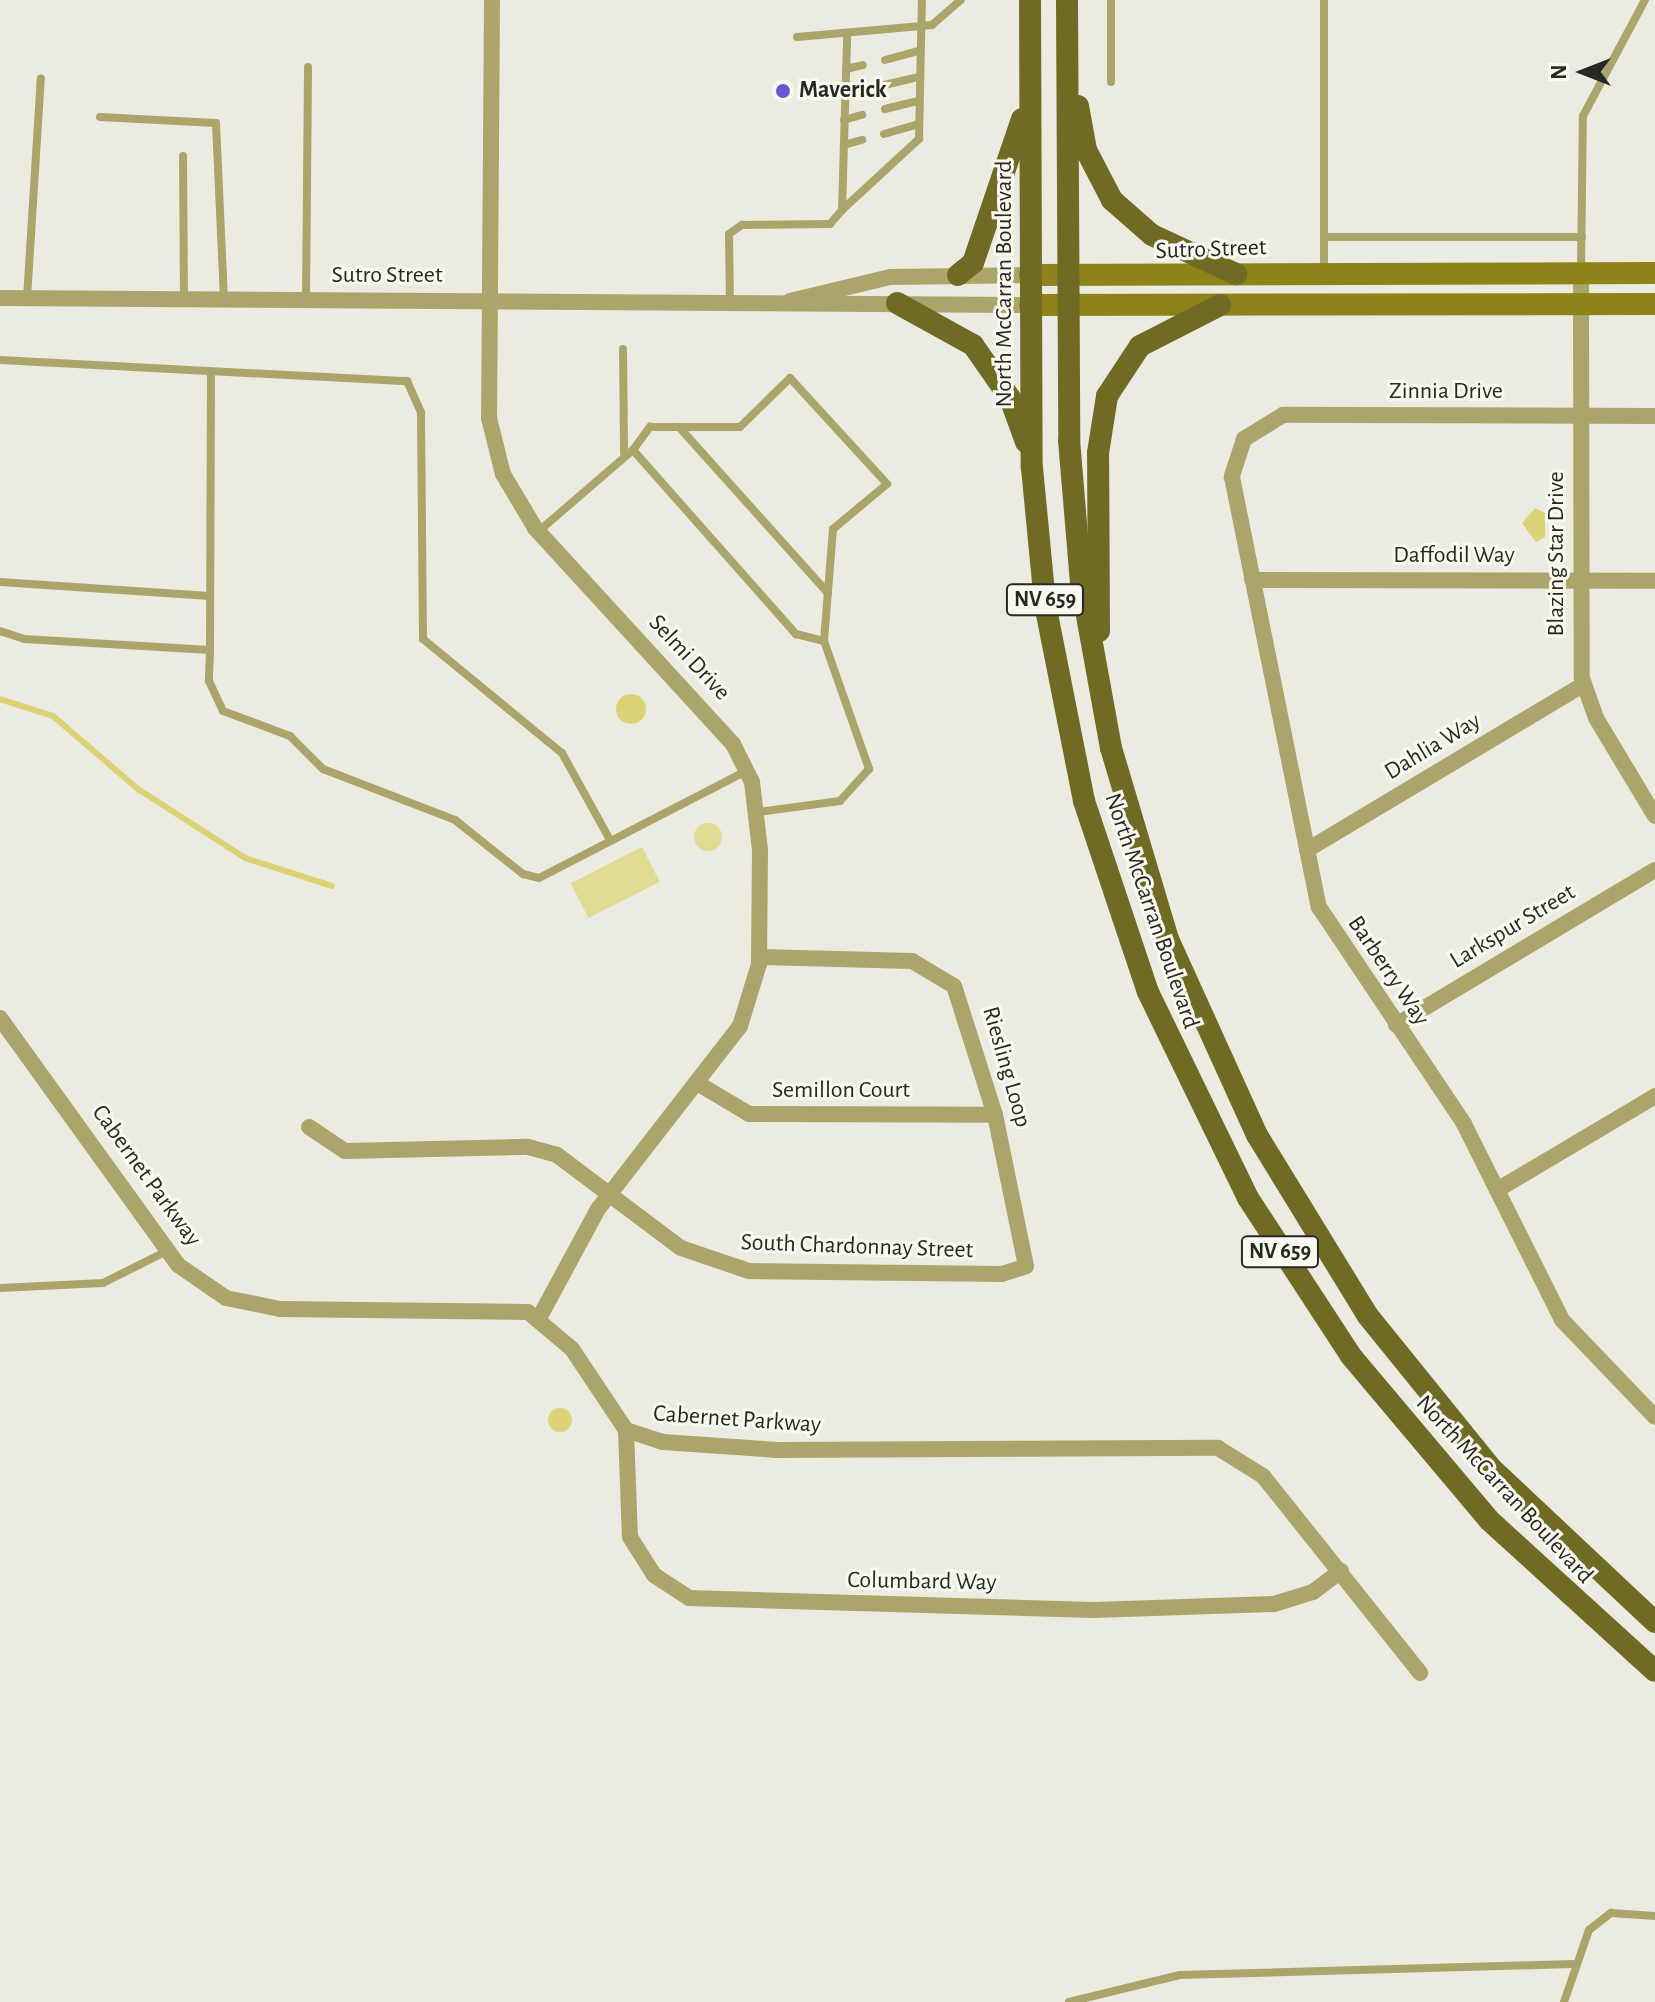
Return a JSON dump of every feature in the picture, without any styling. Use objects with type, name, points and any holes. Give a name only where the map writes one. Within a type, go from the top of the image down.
[{"type":"main road","name":"North McCarran Boulevard","points":[[1030,0],[1032,468],[1045,604],[1084,801],[1148,992],[1212,1134],[1287,1263],[1394,1413],[1542,1573],[1655,1671]]},
{"type":"main road","name":"North McCarran Boulevard","points":[[1067,0],[1068,305],[1073,512],[1100,696],[1168,939],[1223,1070],[1286,1189],[1433,1400],[1566,1544],[1655,1622]]},
{"type":"main road","points":[[1068,50],[1086,150],[1112,200],[1152,235],[1236,274]]},
{"type":"main road","points":[[958,275],[983,237],[1030,87]]},
{"type":"main road","name":"Sutro Street","points":[[1030,275],[1068,279],[1236,274],[1655,273]]},
{"type":"main road","points":[[1315,306],[1324,274]]},
{"type":"main road","points":[[897,303],[949,326],[994,370],[1032,468]]},
{"type":"main road","name":"Sutro Street","points":[[1030,305],[1655,304]]},
{"type":"main road","points":[[1100,696],[1098,453],[1107,396],[1140,346],[1220,305]]},
{"type":"street","name":"Selmi Drive","points":[[492,0],[492,438],[509,490],[539,531],[721,728],[747,771],[759,812],[759,957],[740,1026],[609,1195],[539,1318]]},
{"type":"street","name":"Blazing Star Drive","points":[[1581,273],[1583,685],[1655,816]]},
{"type":"street","name":"Sutro Street","points":[[773,306],[871,280],[1030,275]]},
{"type":"street","name":"Sutro Street","points":[[0,298],[730,306],[897,303],[1030,305]]},
{"type":"street","name":"Zinnia Drive","points":[[1244,439],[1283,415],[1655,416]]},
{"type":"street","name":"Barberry Way","points":[[1244,439],[1232,477],[1307,850],[1328,927],[1464,1124],[1562,1320],[1655,1417]]},
{"type":"street","name":"Daffodil Way","points":[[1252,580],[1655,581]]},
{"type":"street","name":"Dahlia Way","points":[[1307,850],[1583,685]]},
{"type":"street","name":"Larkspur Street","points":[[1396,1025],[1655,870]]},
{"type":"street","name":"Riesling Loop","points":[[759,957],[905,960],[946,978],[969,1020],[995,1115],[1026,1266]]},
{"type":"street","name":"Cabernet Parkway","points":[[3,1027],[167,1251],[202,1286],[249,1306],[488,1309],[539,1318],[572,1349],[626,1430],[663,1442],[777,1450],[1218,1448],[1263,1476],[1420,1673]]},
{"type":"street","name":"Semillon Court","points":[[697,1083],[749,1114],[995,1115]]},
{"type":"street","points":[[1497,1190],[1655,1096]]},
{"type":"street","name":"South Chardonnay Street","points":[[309,1127],[345,1151],[528,1147],[578,1168],[681,1248],[749,1271],[1002,1274],[1026,1266]]},
{"type":"street","name":"Columbard Way","points":[[626,1430],[630,1537],[654,1575],[689,1598],[1094,1610],[1261,1604],[1294,1600],[1341,1571]]},
{"type":"lane","points":[[730,306],[729,234],[742,225],[830,224],[919,139],[918,51],[922,0]]},
{"type":"lane","points":[[797,37],[847,37],[922,26],[961,0]]},
{"type":"lane","points":[[1111,0],[1111,82]]},
{"type":"lane","points":[[1324,0],[1324,274]]},
{"type":"lane","points":[[1581,273],[1583,116],[1645,0]]},
{"type":"lane","points":[[842,210],[847,37]]},
{"type":"lane","points":[[885,60],[918,51]]},
{"type":"lane","points":[[846,69],[863,65]]},
{"type":"lane","points":[[306,302],[308,67]]},
{"type":"lane","points":[[884,85],[918,77]]},
{"type":"lane","points":[[27,299],[41,78]]},
{"type":"lane","points":[[845,95],[863,91]]},
{"type":"lane","points":[[885,109],[918,101]]},
{"type":"lane","points":[[844,120],[862,115]]},
{"type":"lane","points":[[100,117],[216,123],[224,301]]},
{"type":"lane","points":[[884,134],[918,124]]},
{"type":"lane","points":[[844,145],[862,140]]},
{"type":"lane","points":[[183,156],[184,301]]},
{"type":"lane","points":[[1324,237],[1582,237]]},
{"type":"lane","points":[[623,349],[628,452],[796,634],[824,641]]},
{"type":"lane","points":[[0,360],[407,381],[421,413],[423,639],[562,753],[610,840]]},
{"type":"lane","points":[[211,372],[209,681],[223,711],[290,736],[323,769],[455,820],[523,874],[539,878],[747,771]]},
{"type":"lane","points":[[539,531],[628,452],[650,427],[740,427],[790,378],[887,484],[833,529],[824,641],[869,769],[840,801],[759,812]]},
{"type":"lane","points":[[679,427],[828,593]]},
{"type":"lane","points":[[0,582],[210,596]]},
{"type":"lane","points":[[0,631],[24,639],[210,650]]},
{"type":"lane","points":[[0,1288],[103,1283],[167,1251]]},
{"type":"lane","points":[[1564,2002],[1572,1964],[1589,1930],[1611,1913],[1655,1916]]},
{"type":"lane","points":[[1069,2002],[1180,1975],[1572,1964]]},
{"type":"shaded area","points":[[1535,508],[1545,513],[1545,537],[1536,542],[1522,523]]},
{"type":"shaded area","points":[[631,694],[642,698],[646,709],[642,720],[631,724],[620,720],[616,709],[620,698]]},
{"type":"shaded area","points":[[708,823],[718,827],[722,837],[718,847],[708,851],[698,847],[694,837],[698,827]]},
{"type":"shaded area","points":[[642,847],[660,882],[588,918],[571,883]]},
{"type":"shaded area","points":[[560,1408],[571,1415],[572,1420],[565,1431],[560,1432],[549,1425],[548,1420],[555,1409]]},
{"type":"waterway","points":[[0,699],[53,716],[138,789],[245,858],[332,886]]},
{"type":"place","name":"Maverick","points":[[783,91]]}]
